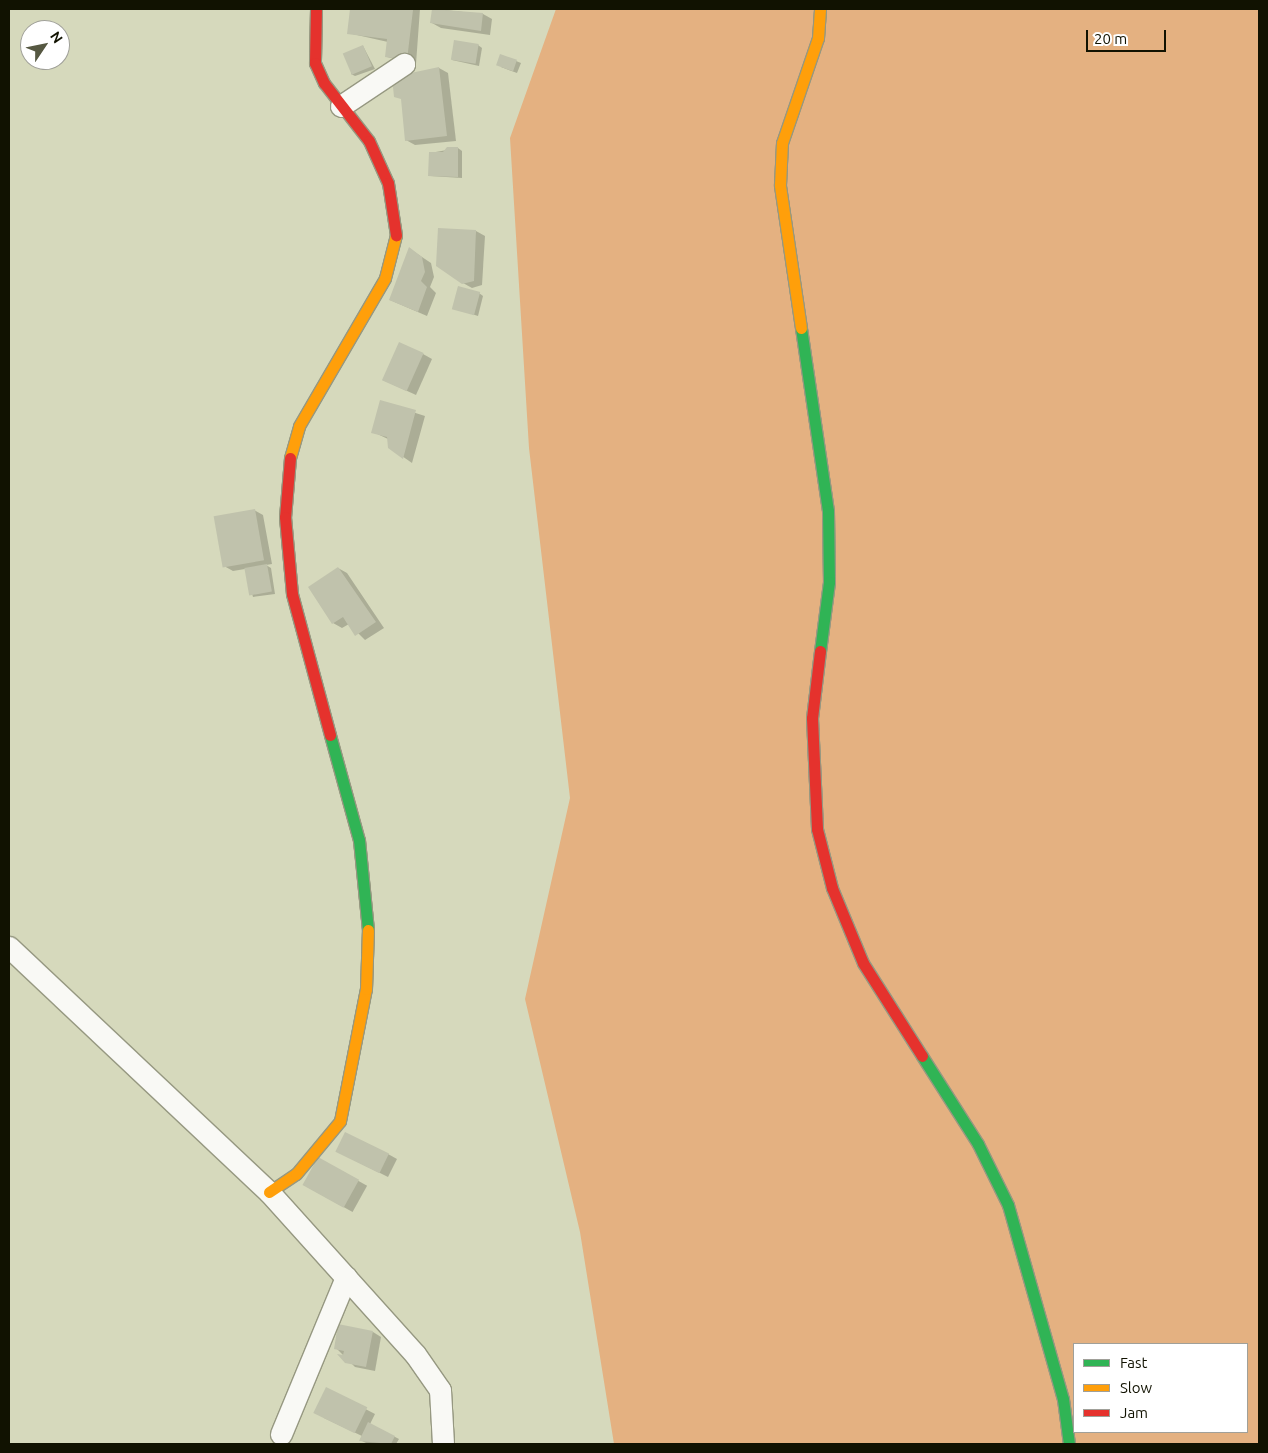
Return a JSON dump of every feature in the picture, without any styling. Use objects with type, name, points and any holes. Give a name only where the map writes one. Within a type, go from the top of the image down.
[{"type":"street","points":[[269,1192],[296,1174],[327,1142],[340,1121],[366,989],[369,909],[359,840],[308,667],[292,594],[285,517],[287,471],[299,426],[386,278],[396,235],[388,184],[369,141],[341,106],[315,63],[316,9]]},
{"type":"street","points":[[820,9],[818,38],[782,143],[780,185],[828,511],[828,582],[812,718],[817,829],[832,888],[863,963],[978,1144],[1008,1205],[1063,1399],[1069,1444]]},
{"type":"street","points":[[341,106],[404,64]]},
{"type":"street","points":[[9,947],[269,1192],[415,1354],[440,1390],[444,1444]]},
{"type":"street","points":[[281,1434],[346,1277]]},
{"type":"shaded area","points":[[556,9],[1259,9],[1259,1444],[614,1444],[580,1232],[525,999],[570,798],[529,448],[510,138]]},
{"type":"building","points":[[350,9],[413,10],[407,60],[385,57],[387,39],[347,34]]},
{"type":"building","points":[[432,9],[483,13],[481,31],[430,23]]},
{"type":"building","points":[[454,40],[479,44],[476,64],[451,60]]},
{"type":"building","points":[[363,45],[372,66],[352,75],[343,54]]},
{"type":"building","points":[[500,54],[517,60],[513,71],[496,65]]},
{"type":"building","points":[[439,67],[447,136],[405,141],[401,99],[394,97],[392,77]]},
{"type":"building","points":[[447,147],[458,147],[458,177],[428,176],[429,152],[443,152]]},
{"type":"building","points":[[438,228],[476,230],[474,281],[462,284],[436,266]]},
{"type":"building","points":[[409,247],[422,257],[425,272],[421,281],[427,287],[418,312],[389,300]]},
{"type":"building","points":[[458,286],[480,292],[474,315],[452,309]]},
{"type":"building","points":[[399,342],[424,353],[407,391],[382,380]]},
{"type":"building","points":[[380,400],[416,410],[403,459],[388,448],[387,437],[371,433]]},
{"type":"building","points":[[255,509],[264,560],[223,568],[214,516]]},
{"type":"building","points":[[267,564],[272,592],[249,596],[244,568]]},
{"type":"building","points":[[338,567],[376,622],[355,636],[343,617],[332,624],[308,587]]},
{"type":"building","points":[[345,1132],[389,1153],[379,1173],[335,1152]]},
{"type":"building","points":[[318,1157],[359,1180],[344,1208],[302,1185]]},
{"type":"building","points":[[338,1324],[373,1331],[366,1367],[345,1363],[337,1354],[343,1355],[344,1351],[334,1349]]},
{"type":"building","points":[[326,1387],[367,1407],[355,1433],[313,1413]]},
{"type":"building","points":[[368,1422],[395,1436],[391,1444],[359,1441]]},
{"type":"traffic: fast","points":[[801,328],[828,511],[829,582],[820,651]]},
{"type":"traffic: fast","points":[[330,735],[359,840],[368,930]]},
{"type":"traffic: fast","points":[[922,1056],[978,1144],[1008,1205],[1063,1399],[1069,1444]]},
{"type":"traffic: slow","points":[[801,328],[780,185],[782,143],[818,38],[820,9]]},
{"type":"traffic: slow","points":[[290,458],[299,426],[385,278],[396,235]]},
{"type":"traffic: slow","points":[[269,1192],[296,1174],[340,1121],[366,989],[368,930]]},
{"type":"traffic: jam","points":[[316,9],[315,63],[324,83],[369,141],[388,183],[396,235]]},
{"type":"traffic: jam","points":[[290,458],[285,517],[292,594],[330,735]]},
{"type":"traffic: jam","points":[[820,651],[812,718],[817,829],[832,888],[863,963],[922,1056]]}]
